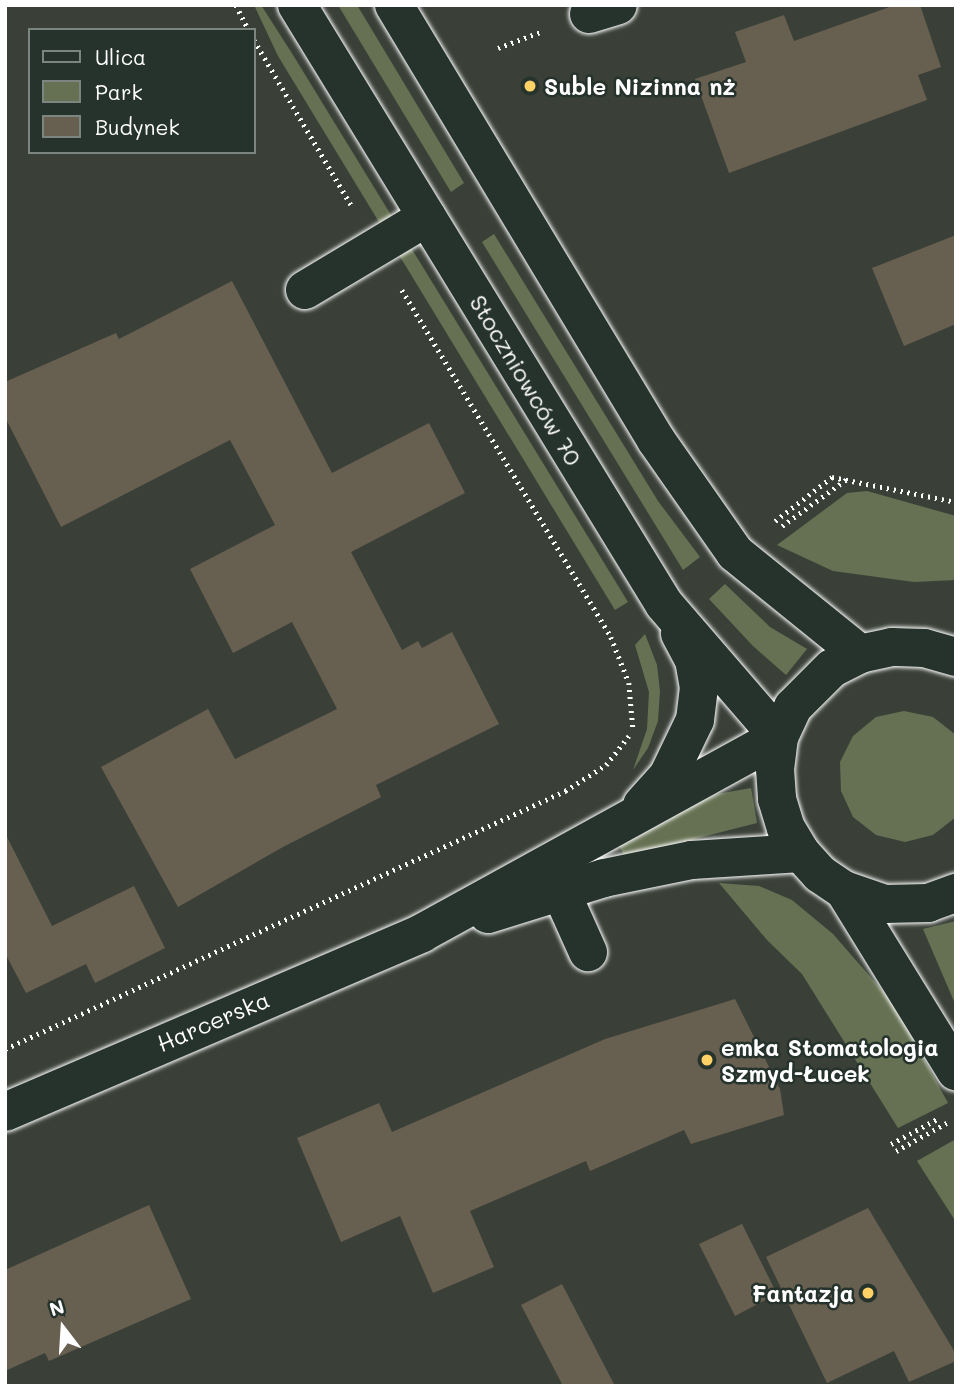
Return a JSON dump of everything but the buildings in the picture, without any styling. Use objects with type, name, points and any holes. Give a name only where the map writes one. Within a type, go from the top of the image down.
[{"type":"street","name":"Stoczniowców 70","points":[[297,5],[664,604],[779,737]]},
{"type":"street","points":[[394,5],[656,440],[735,553],[860,654]]},
{"type":"street","points":[[305,290],[427,218]]},
{"type":"street","points":[[630,818],[668,776],[695,720],[699,688],[694,660],[664,604]]},
{"type":"street","points":[[945,646],[892,647],[860,654],[832,668],[793,707],[779,737],[775,769],[777,799],[786,828],[801,853],[820,874],[844,890],[885,904],[928,903],[956,893]]},
{"type":"street","name":"Harcerska","points":[[5,1112],[422,933],[779,737]]},
{"type":"street","name":"Harcerska","points":[[422,933],[604,878],[692,860],[801,853]]},
{"type":"street","points":[[844,890],[956,1071]]},
{"type":"street","points":[[561,892],[588,952]]},
{"type":"path","points":[[236,5],[247,28]]},
{"type":"path","points":[[5,1049],[565,791],[606,765],[634,730],[629,684],[611,637],[256,43]]},
{"type":"path","points":[[767,528],[832,477],[956,502]]},
{"type":"path","points":[[891,1143],[945,1115]]},
{"type":"path","points":[[896,1151],[954,1119]]},
{"type":"green space","points":[[254,5],[261,5],[293,55],[628,602],[615,610],[278,56]]},
{"type":"green space","points":[[338,5],[357,5],[464,183],[451,192]]},
{"type":"green space","points":[[494,234],[658,501],[700,557],[683,570],[482,242]]},
{"type":"green space","points":[[867,491],[956,516],[956,580],[914,582],[833,571],[777,545],[847,493]]},
{"type":"green space","points":[[725,584],[770,627],[807,649],[786,675],[753,646],[709,599]]},
{"type":"green space","points":[[645,634],[657,665],[660,691],[658,721],[648,748],[633,770],[647,729],[649,692],[635,645]]},
{"type":"green space","points":[[904,711],[933,717],[956,735],[956,817],[933,835],[905,842],[876,835],[853,817],[841,791],[840,762],[853,736],[876,717]]},
{"type":"green space","points":[[751,788],[757,823],[698,838],[628,864],[616,839],[717,794]]},
{"type":"green space","points":[[719,883],[759,886],[792,900],[833,934],[894,1004],[948,1103],[898,1128],[802,974],[767,940]]},
{"type":"green space","points":[[956,921],[956,1006],[923,929]]},
{"type":"green space","points":[[956,1139],[956,1222],[917,1161]]},
{"type":"place","name":"Suble Nizinna nż","points":[[530,86]]},
{"type":"place","name":"emka Stomatologia Szmyd-Łucek","points":[[707,1060]]},
{"type":"place","name":"Fantazja","points":[[868,1293]]}]
